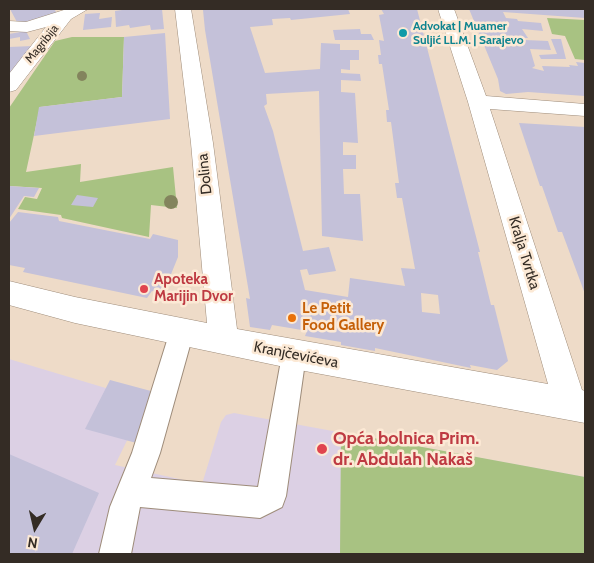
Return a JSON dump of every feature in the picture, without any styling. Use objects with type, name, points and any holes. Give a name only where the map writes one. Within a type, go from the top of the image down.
[{"type":"street","name":"Dolina","points":[[183,9],[202,143],[222,339]]},
{"type":"street","name":"Kralja Tvrtka","points":[[446,9],[578,406]]},
{"type":"street","points":[[9,26],[27,26],[73,12]]},
{"type":"street","name":"Magribija","points":[[9,86],[52,29],[73,12]]},
{"type":"street","points":[[478,102],[585,110]]},
{"type":"street","name":"Kranjčevićeva","points":[[9,293],[75,310],[294,355],[578,406]]},
{"type":"lane","points":[[115,554],[125,507],[146,454],[182,331]]},
{"type":"lane","points":[[132,491],[260,503],[271,496],[294,355]]},
{"type":"shaded area","name":"Opća bolnica Prim. dr. Abdulah Nakaš","points":[[9,359],[139,398],[141,412],[115,465],[202,484],[221,422],[226,415],[234,413],[585,477],[585,554],[9,554]]},
{"type":"green space","points":[[547,18],[585,20],[585,60],[575,59],[565,36],[552,34]]},
{"type":"green space","points":[[72,37],[124,37],[122,97],[40,107],[26,172],[81,164],[80,182],[173,167],[177,208],[151,205],[149,237],[62,218],[61,215],[18,209],[25,197],[37,199],[42,188],[9,186],[9,108],[55,41]]},
{"type":"green space","points":[[341,432],[585,477],[585,554],[340,554]]},
{"type":"building","points":[[10,9],[54,9],[57,13],[18,24]]},
{"type":"building","points":[[162,9],[164,29],[151,30],[150,25],[130,28],[129,25],[116,27],[115,11]]},
{"type":"building","points":[[348,9],[350,14],[291,20],[290,18],[272,19],[273,25],[250,27],[265,73],[320,69],[321,43],[340,44],[340,50],[359,50],[359,60],[350,60],[350,70],[341,69],[341,73],[360,74],[361,81],[341,80],[341,92],[355,93],[358,143],[343,142],[343,155],[356,155],[356,169],[343,169],[344,194],[360,194],[363,241],[322,236],[319,91],[266,94],[267,104],[264,106],[273,131],[303,251],[329,247],[336,271],[309,275],[307,269],[300,270],[305,290],[348,297],[350,278],[405,286],[401,268],[415,269],[402,198],[397,198],[395,183],[399,183],[391,122],[387,122],[386,110],[389,110],[382,64],[379,64],[378,55],[381,55],[379,40],[384,41],[379,15],[384,14],[381,9],[417,9],[480,252],[478,252],[491,305],[494,305],[508,361],[497,370],[470,365],[471,368],[375,348],[375,351],[341,345],[341,342],[305,336],[307,331],[272,325],[270,330],[250,327],[246,298],[250,299],[203,10]],"holes":[[[421,293],[438,295],[440,314],[422,312]]]},
{"type":"building","points":[[469,9],[585,9],[585,18],[503,12],[506,18],[541,23],[543,31],[522,29],[528,38],[525,38],[525,40],[548,41],[551,50],[530,49],[535,66],[532,68],[544,71],[542,66],[570,67],[569,65],[578,66],[576,62],[585,63],[585,96],[528,92],[506,94],[500,91],[498,79]]},
{"type":"building","points":[[100,13],[99,19],[112,17],[111,27],[83,30],[85,14]]},
{"type":"building","points":[[360,29],[361,34],[371,34],[374,40],[335,40],[333,30]]},
{"type":"building","points":[[26,31],[30,39],[20,41],[20,37],[9,39],[9,34]]},
{"type":"building","points":[[165,33],[170,119],[34,136],[39,107],[122,97],[124,37]]},
{"type":"building","points":[[551,39],[561,39],[566,59],[541,59],[539,55],[557,54]]},
{"type":"building","points":[[33,46],[18,65],[9,76],[9,47]]},
{"type":"building","points":[[519,123],[585,127],[585,294],[562,232],[558,232],[542,186],[540,186]]},
{"type":"building","points":[[9,186],[39,188],[34,197],[24,196],[9,219]]},
{"type":"building","points":[[77,195],[98,198],[93,207],[71,205]]},
{"type":"building","points":[[18,212],[58,217],[59,221],[150,239],[153,234],[178,240],[178,257],[163,294],[152,291],[147,298],[23,272],[25,268],[9,265],[9,223]]},
{"type":"building","points":[[110,380],[162,394],[140,444],[85,429]]},
{"type":"building","points":[[9,454],[99,493],[72,554],[9,554]]},
{"type":"place","name":"Advokat | Muamer Suljić LL.M. | Sarajevo","points":[[403,33]]},
{"type":"place","name":"Apoteka Marijin Dvor","points":[[144,289]]},
{"type":"place","name":"Le Petit Food Gallery","points":[[292,318]]},
{"type":"place","name":"Opća bolnica Prim. dr. Abdulah Nakaš","points":[[322,449]]}]
